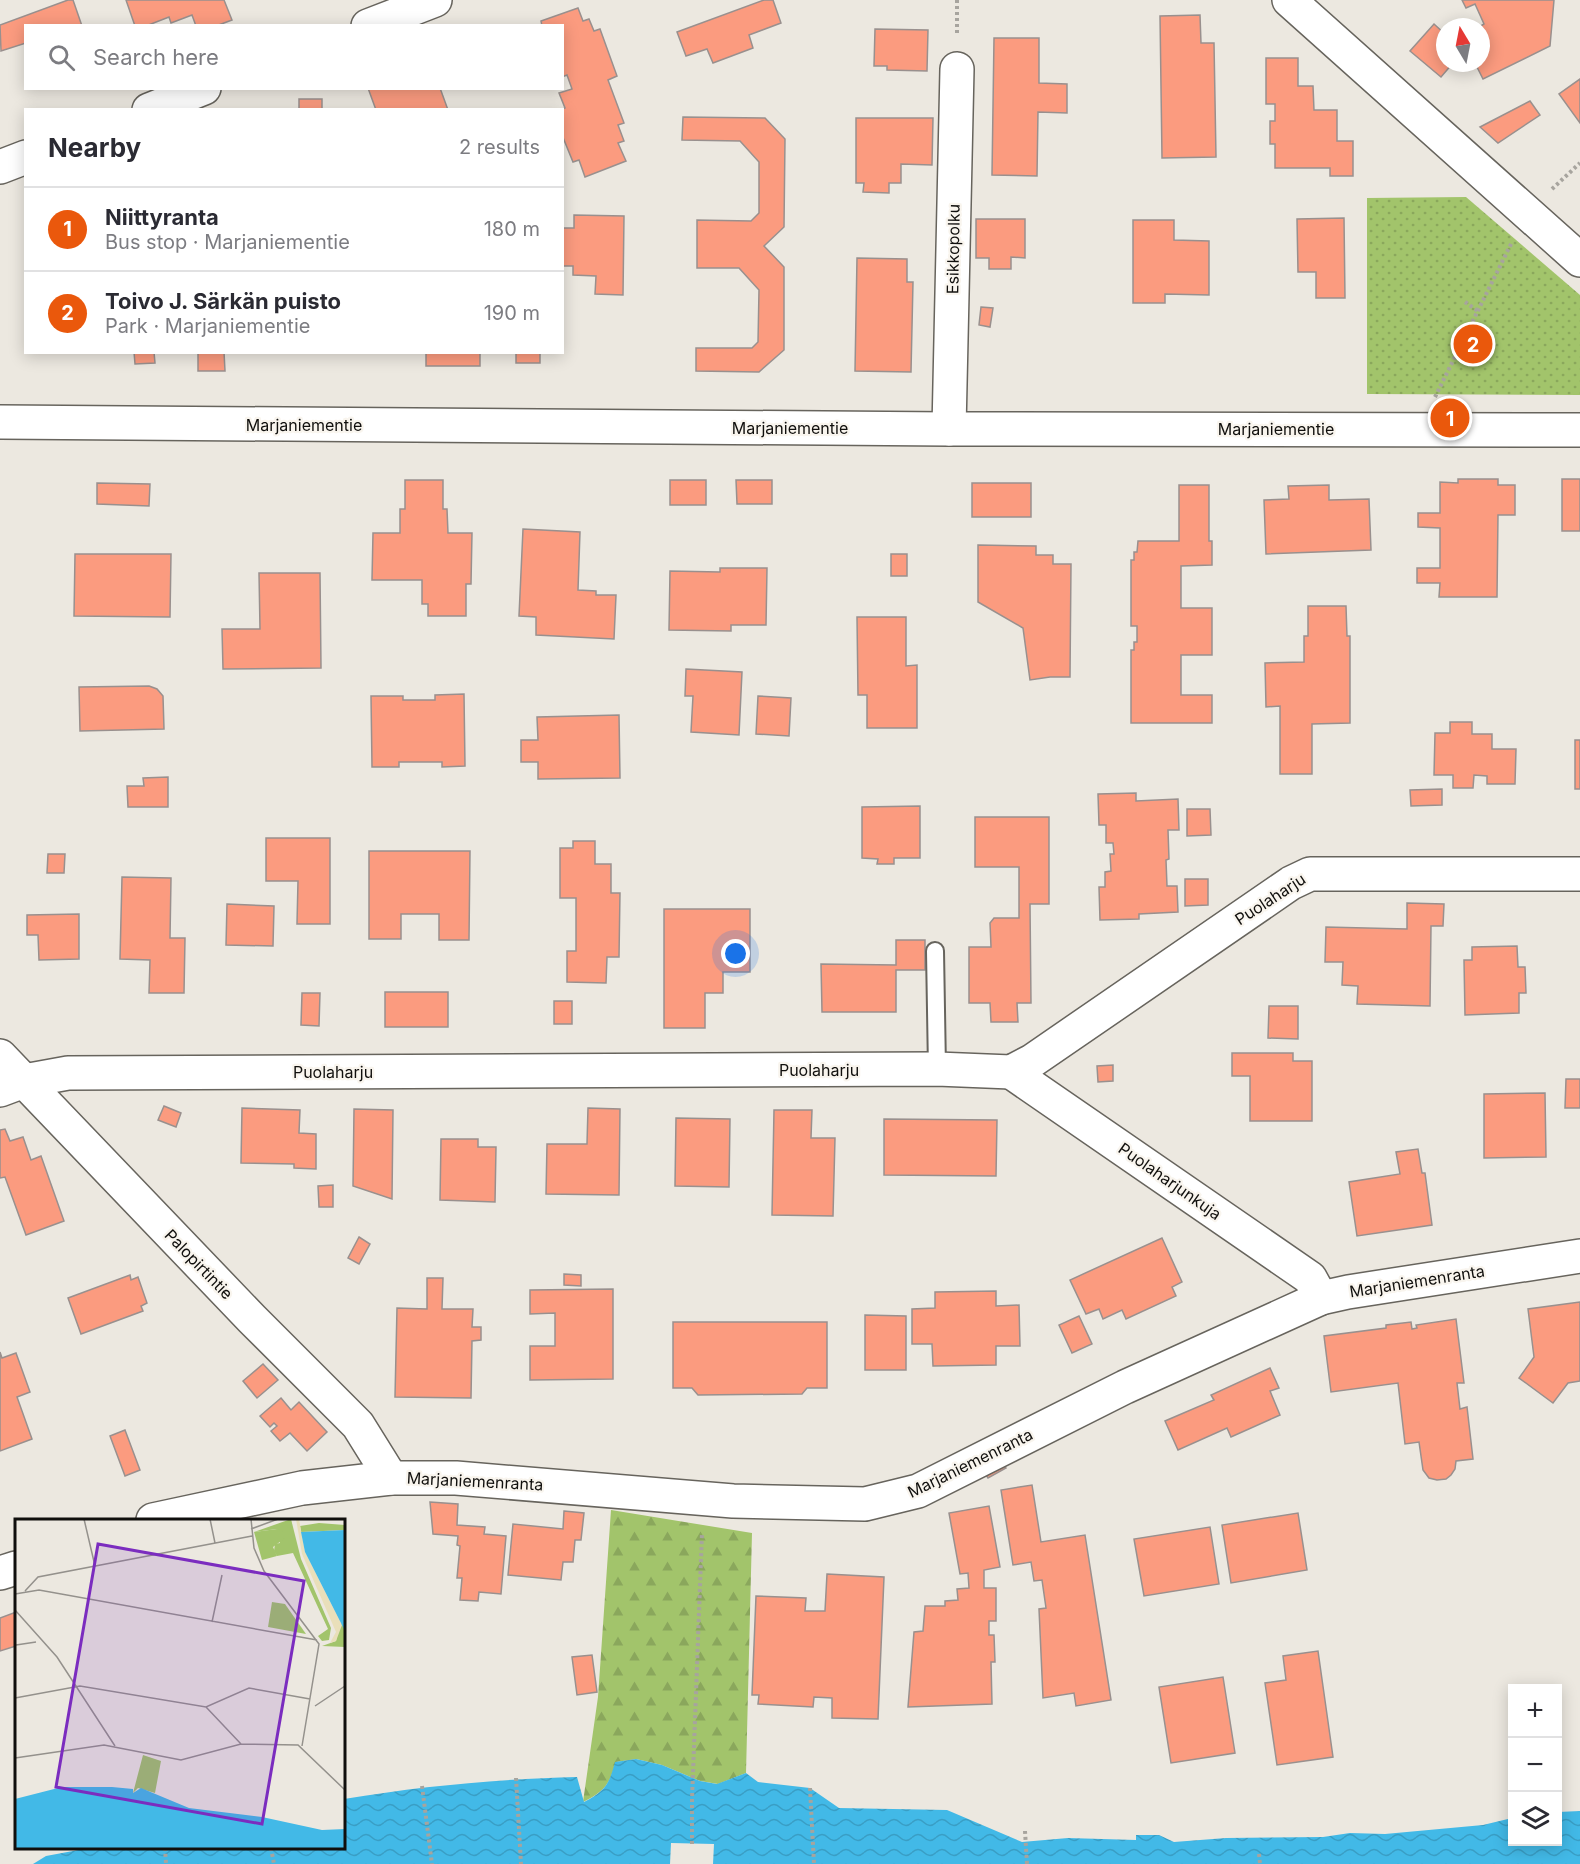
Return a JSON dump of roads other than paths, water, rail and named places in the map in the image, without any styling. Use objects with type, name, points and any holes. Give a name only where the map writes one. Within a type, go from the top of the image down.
[{"type":"street","points":[[373,24],[435,0]]},
{"type":"street","points":[[1289,0],[1580,260]]},
{"type":"street","name":"Esikkopolku","points":[[949,429],[957,69]]},
{"type":"street","points":[[154,108],[199,90]]},
{"type":"street","name":"Marjaniementie","points":[[0,422],[949,429],[1580,430]]},
{"type":"street","name":"Puolaharju","points":[[12,1086],[68,1073],[937,1069],[1011,1072],[1032,1062],[1291,883],[1310,874],[1580,874]]},
{"type":"street","name":"Palopirtintie","points":[[0,1056],[12,1086],[358,1425],[391,1478]]},
{"type":"street","name":"Puolaharjunkuja","points":[[1011,1072],[1310,1278],[1321,1298]]},
{"type":"street","name":"Marjaniemenranta","points":[[162,1519],[302,1488],[391,1478],[456,1478],[733,1501],[865,1504],[918,1491],[1125,1387],[1321,1298],[1580,1256]]},
{"type":"street","points":[[0,1573],[15,1568]]},
{"type":"lane","points":[[935,951],[937,1069]]},
{"type":"water","points":[[636,1759],[662,1765],[700,1781],[717,1784],[746,1773],[758,1782],[810,1788],[839,1808],[947,1810],[1022,1842],[1068,1838],[1136,1840],[1136,1835],[1159,1835],[1174,1842],[1226,1838],[1323,1837],[1350,1833],[1385,1834],[1483,1825],[1508,1819],[1508,1846],[1562,1846],[1562,1812],[1580,1811],[1580,1864],[33,1864],[46,1856],[84,1849],[345,1849],[345,1799],[460,1784],[577,1777],[584,1802],[597,1794],[611,1776],[615,1762]]},
{"type":"place","name":"Toivo J. Särkän puisto","points":[[1473,344]]},
{"type":"place","name":"Niittyranta","points":[[1450,418]]}]
